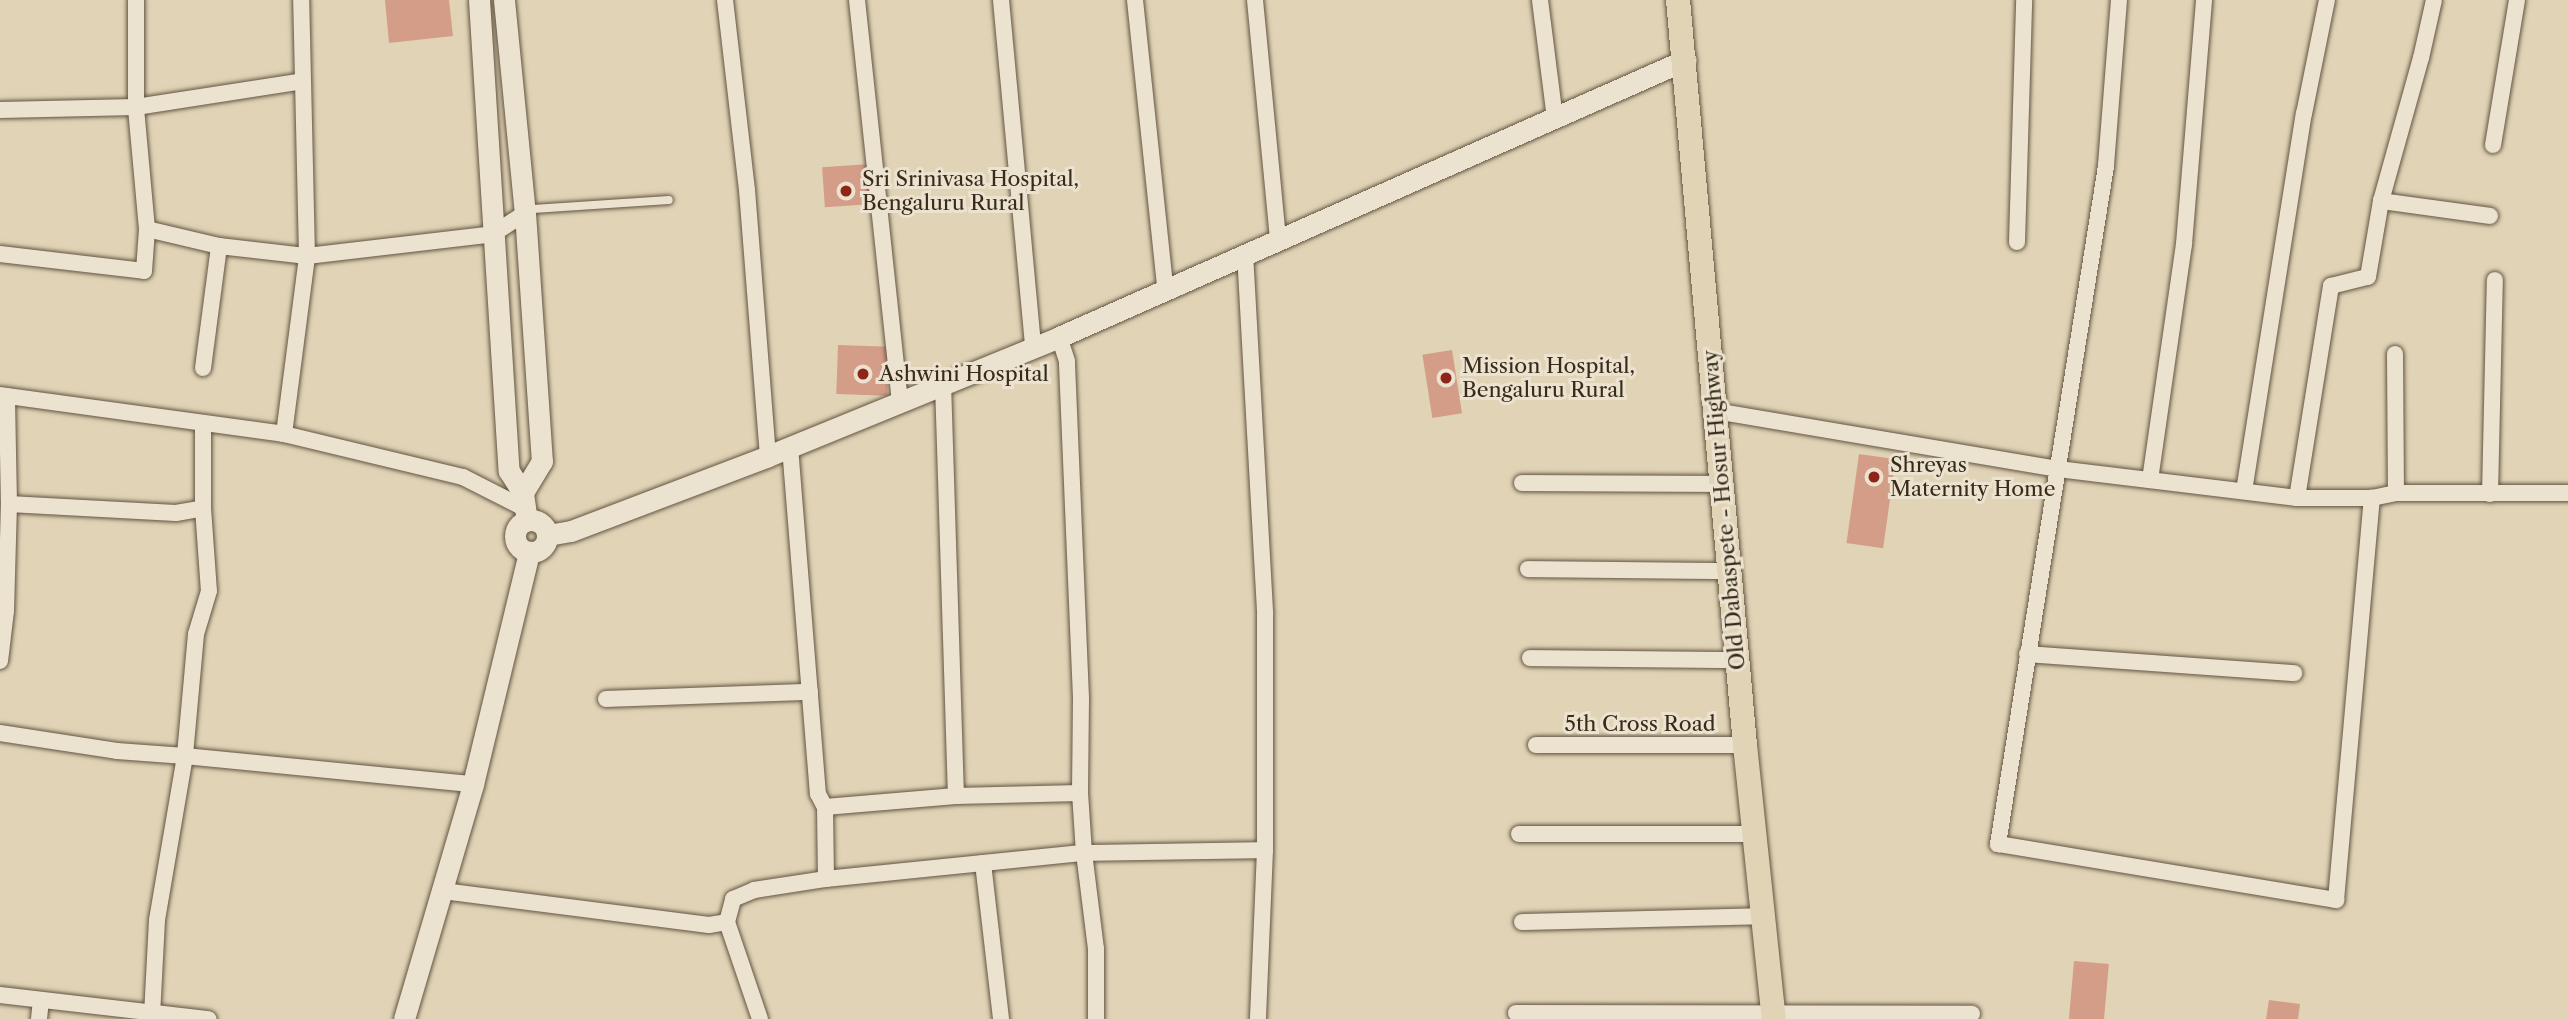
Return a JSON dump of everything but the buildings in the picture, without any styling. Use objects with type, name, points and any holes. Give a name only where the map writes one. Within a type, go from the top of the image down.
[{"type":"main road","points":[[479,0],[509,471],[525,507],[548,535]]},
{"type":"main road","points":[[505,0],[525,213],[542,461],[515,538],[521,549],[528,552],[544,548],[548,535]]},
{"type":"main road","name":"Old Dabaspete - Hosur Highway","points":[[1678,0],[1745,745],[1774,1016]]},
{"type":"main road","points":[[548,535],[571,531],[768,456],[1059,337],[1165,287],[1685,60]]},
{"type":"main road","points":[[404,1019],[473,784],[528,552]]},
{"type":"street","points":[[0,254],[144,271],[148,229],[136,107],[136,0]]},
{"type":"street","points":[[284,434],[307,256],[301,0]]},
{"type":"street","points":[[725,0],[747,190],[768,456]]},
{"type":"street","points":[[857,0],[900,401]]},
{"type":"street","points":[[1001,0],[1033,347]]},
{"type":"street","points":[[1135,0],[1165,287]]},
{"type":"street","points":[[1255,0],[1278,239]]},
{"type":"street","points":[[1540,0],[1555,118]]},
{"type":"street","points":[[2017,242],[2024,0]]},
{"type":"street","points":[[2119,0],[2106,166],[1998,844],[2336,900],[2372,498]]},
{"type":"street","points":[[2150,480],[2184,244],[2204,0]]},
{"type":"street","points":[[2244,491],[2304,114],[2327,0]]},
{"type":"street","points":[[2297,498],[2331,286],[2368,278],[2381,201],[2421,58],[2434,0]]},
{"type":"street","points":[[2493,145],[2517,0]]},
{"type":"street","points":[[0,110],[136,107],[303,81]]},
{"type":"street","points":[[2381,201],[2490,216]]},
{"type":"street","points":[[148,229],[219,246],[307,256],[493,234],[525,213]]},
{"type":"street","points":[[203,368],[219,246]]},
{"type":"street","points":[[1245,253],[1265,614],[1265,850],[1258,1019]]},
{"type":"street","points":[[2490,494],[2495,280]]},
{"type":"street","points":[[1059,337],[1068,374],[1081,698],[1080,793],[1084,853],[1096,949],[1096,1019]]},
{"type":"street","points":[[2395,355],[2396,493]]},
{"type":"street","points":[[943,383],[956,796]]},
{"type":"street","points":[[0,661],[6,611],[9,504],[4,395],[284,434],[463,477],[525,507]]},
{"type":"street","points":[[1715,411],[2058,469],[2297,498],[2372,498],[2396,493],[2568,494]]},
{"type":"street","points":[[152,1014],[157,920],[185,755],[195,634],[209,591],[202,508],[203,423]]},
{"type":"street","points":[[790,447],[818,794],[825,807],[826,879]]},
{"type":"street","points":[[1522,483],[1722,484]]},
{"type":"street","points":[[9,504],[176,513],[202,508]]},
{"type":"street","points":[[1528,569],[1730,570]]},
{"type":"street","points":[[2027,654],[2294,673]]},
{"type":"street","points":[[1530,658],[1737,660]]},
{"type":"street","points":[[606,699],[810,692]]},
{"type":"street","points":[[0,733],[117,751],[185,755],[473,784]]},
{"type":"street","name":"5th Cross Road","points":[[1536,745],[1745,745]]},
{"type":"street","points":[[825,807],[956,796],[1080,793]]},
{"type":"street","points":[[1519,834],[1754,834]]},
{"type":"street","points":[[760,1019],[727,922],[733,899],[754,890],[826,879],[1084,853],[1265,850]]},
{"type":"street","points":[[983,863],[1001,1019]]},
{"type":"street","points":[[443,891],[709,925],[727,922]]},
{"type":"street","points":[[1522,922],[1762,916]]},
{"type":"street","points":[[0,995],[209,1019]]},
{"type":"street","points":[[39,1019],[41,1001]]},
{"type":"street","points":[[1517,1013],[1774,1016],[1972,1014]]},
{"type":"lane","points":[[525,213],[533,209],[670,200]]},
{"type":"place","name":"Sri Srinivasa Hospital, Bengaluru Rural","points":[[846,191]]},
{"type":"place","name":"Ashwini Hospital","points":[[863,374]]},
{"type":"place","name":"Mission Hospital, Bengaluru Rural","points":[[1446,378]]},
{"type":"place","name":"Shreyas Maternity Home","points":[[1874,477]]}]
